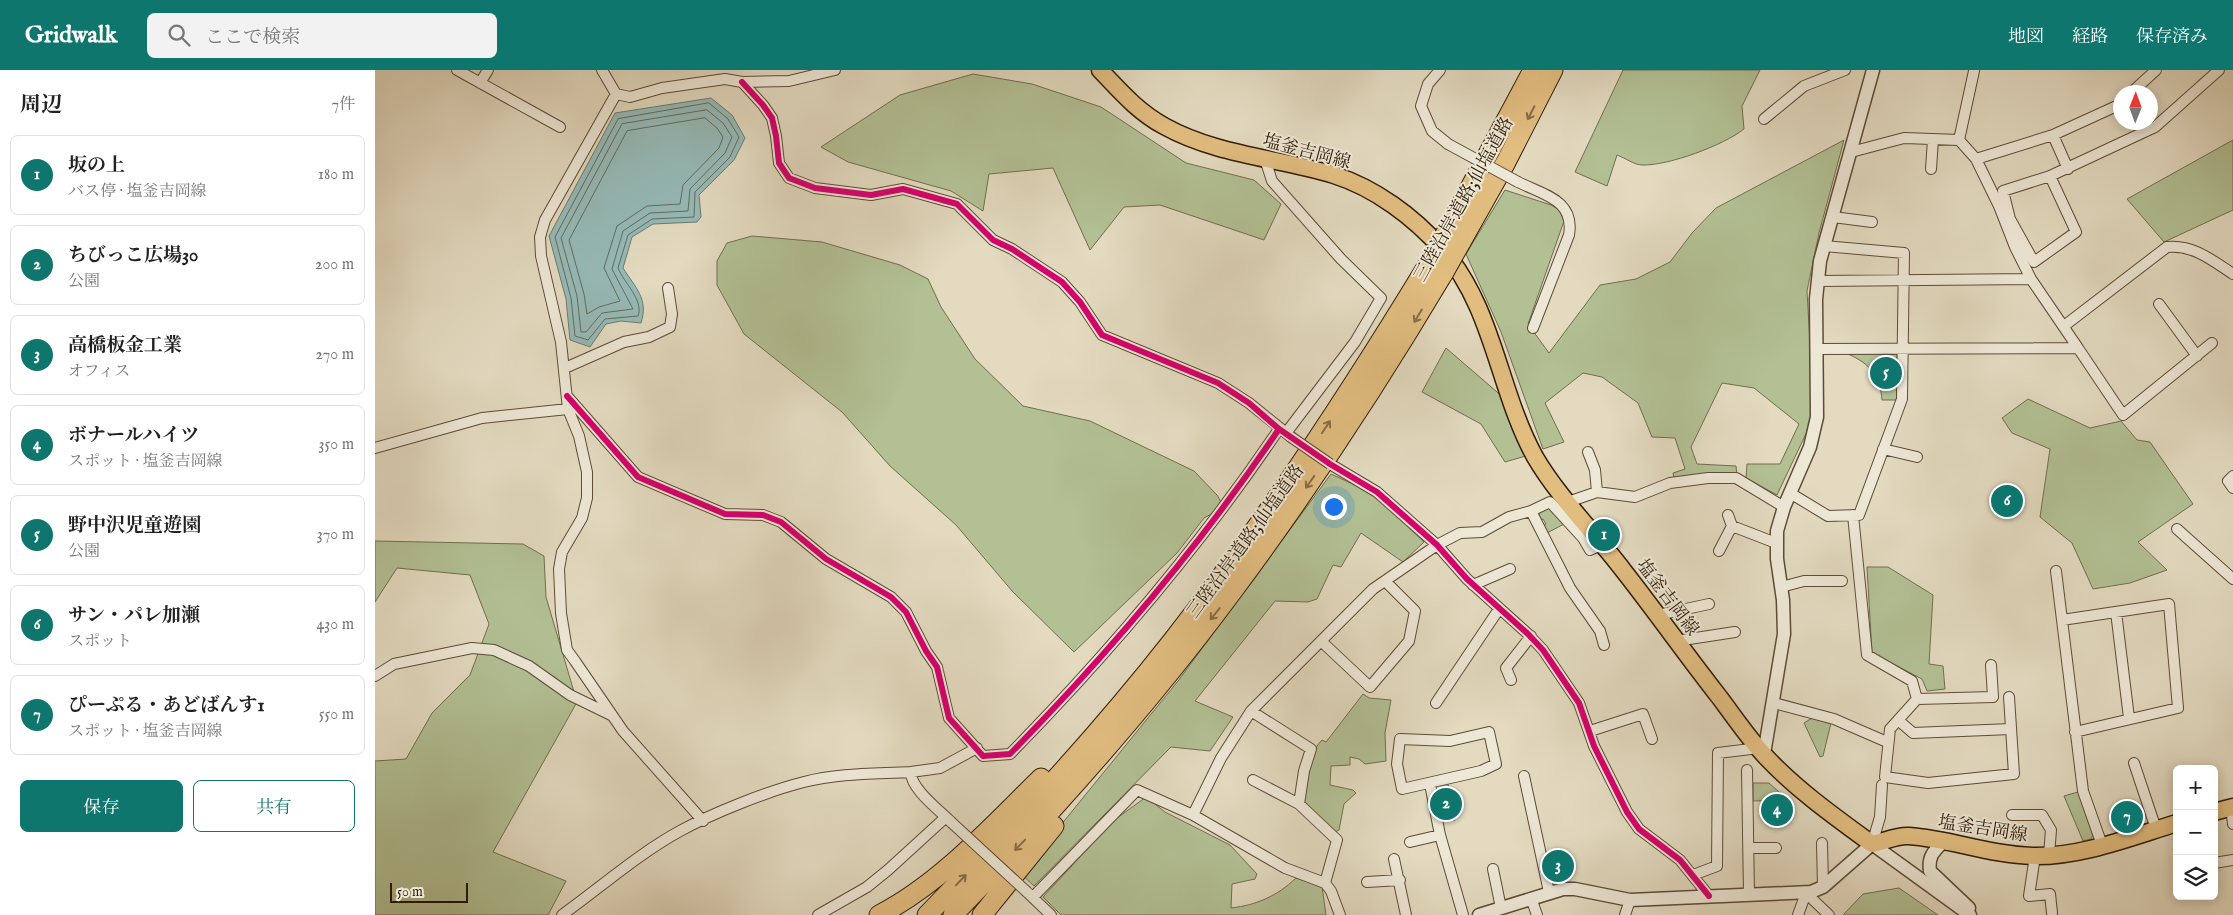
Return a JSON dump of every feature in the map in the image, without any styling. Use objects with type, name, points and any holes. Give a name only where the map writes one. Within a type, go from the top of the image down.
[{"type":"highway","name":"三陸沿岸道路;仙塩道路","points":[[953,915],[1031,834],[1085,774],[1181,643],[1246,543],[1364,370],[1436,269],[1454,237],[1533,70]]},
{"type":"highway","name":"三陸沿岸道路;仙塩道路","points":[[1454,237],[1506,162],[1553,70]]},
{"type":"highway","name":"三陸沿岸道路;仙塩道路","points":[[927,915],[1017,822],[1181,643]]},
{"type":"highway","points":[[879,915],[896,906],[933,879],[992,827],[1181,643]]},
{"type":"highway","points":[[982,915],[1085,788],[1181,643]]},
{"type":"main road","name":"塩釜吉岡線","points":[[1100,70],[1141,112],[1165,127],[1189,138],[1337,176],[1370,192],[1419,225],[1443,250],[1467,283],[1487,325],[1516,418],[1532,450],[1568,502],[1604,544],[1761,751],[1821,806],[1872,844],[1907,836],[2006,854],[2042,855],[2102,845],[2173,824]]},
{"type":"main road","points":[[2218,811],[2232,807]]},
{"type":"street","points":[[457,70],[560,127]]},
{"type":"street","points":[[480,83],[488,70]]},
{"type":"street","points":[[601,70],[616,94],[630,97],[662,88],[725,79],[742,82],[789,81],[835,70]]},
{"type":"street","points":[[1440,70],[1428,84],[1421,106],[1432,131],[1448,144],[1557,201],[1565,208],[1571,225],[1569,236],[1533,328]]},
{"type":"street","points":[[1763,119],[1804,86],[1845,70]]},
{"type":"street","points":[[1693,875],[1717,866],[1718,753],[1761,751],[1774,703],[1784,634],[1776,543],[1784,507],[1815,430],[1817,417],[1818,281],[1824,246],[1873,70]]},
{"type":"street","points":[[2140,85],[2156,70]]},
{"type":"street","points":[[2050,176],[2076,232],[2034,262],[2010,219],[2003,191],[2068,169],[2155,127],[2219,70]]},
{"type":"street","points":[[1959,140],[1974,72]]},
{"type":"street","points":[[742,82],[772,118],[777,136],[779,162],[789,178],[802,185],[871,195],[903,189],[957,204],[993,240],[1012,249],[1062,282],[1080,302],[1102,335],[1218,384],[1249,403],[1285,433],[1377,492],[1437,545],[1473,586],[1531,636],[1543,650],[1579,703],[1594,746],[1627,812],[1639,829],[1674,854],[1709,896]]},
{"type":"street","points":[[616,94],[545,220],[540,237],[541,256],[556,316],[565,368],[568,409],[585,456],[587,498],[582,518],[562,552],[559,569],[561,614],[567,650],[623,732],[703,821]]},
{"type":"street","points":[[1975,159],[2053,135],[2113,108]]},
{"type":"street","points":[[2053,135],[2068,169]]},
{"type":"street","points":[[1851,152],[1904,138],[1959,140],[1975,159],[1999,206],[2015,247],[2031,279],[2123,415],[2213,343]]},
{"type":"street","points":[[1931,169],[1933,139]]},
{"type":"street","points":[[567,396],[638,477],[725,514],[763,515],[781,522],[825,559],[891,597],[906,612],[926,651],[937,666],[949,718],[983,756],[1010,754],[1044,720],[1144,610],[1355,342],[1381,298],[1341,259],[1272,181],[1265,159]]},
{"type":"street","points":[[1833,217],[1872,222]]},
{"type":"street","points":[[1790,493],[1828,516],[1859,515],[1902,398],[1903,253],[1824,246]]},
{"type":"street","points":[[2064,326],[2167,247],[2181,246],[2206,256],[2233,274]]},
{"type":"street","points":[[1818,281],[2031,279]]},
{"type":"street","points":[[565,368],[624,342],[649,337],[670,327],[672,314],[668,288]]},
{"type":"street","points":[[2159,304],[2197,356]]},
{"type":"street","points":[[1817,350],[2078,348]]},
{"type":"street","points":[[375,448],[482,418],[568,409]]},
{"type":"street","points":[[1883,449],[1917,457]]},
{"type":"street","points":[[1588,452],[1595,470],[1597,492]]},
{"type":"street","points":[[2233,476],[2228,481],[2233,488]]},
{"type":"street","points":[[1568,502],[1597,492],[1629,498],[1669,483],[1687,480],[1736,478],[1784,507]]},
{"type":"street","points":[[1193,816],[1221,758],[1251,711],[1373,588],[1437,545],[1461,533],[1482,532],[1509,517],[1550,502],[1583,538],[1590,550],[1604,544]]},
{"type":"street","points":[[1531,510],[1570,588],[1600,631],[1604,645]]},
{"type":"street","points":[[1719,551],[1732,526],[1728,515]]},
{"type":"street","points":[[1853,516],[1867,656],[1912,681],[1917,698]]},
{"type":"street","points":[[1732,526],[1776,543]]},
{"type":"street","points":[[2177,528],[2205,557],[2233,579]]},
{"type":"street","points":[[1473,586],[1510,569]]},
{"type":"street","points":[[2056,570],[2083,791],[2102,845]]},
{"type":"street","points":[[1321,641],[1370,687],[1409,641],[1415,611],[1385,581]]},
{"type":"street","points":[[1781,587],[1804,581],[1842,581]]},
{"type":"street","points":[[1658,615],[1709,604]]},
{"type":"street","points":[[2062,620],[2169,604],[2178,708],[2075,732]]},
{"type":"street","points":[[1436,703],[1499,609]]},
{"type":"street","points":[[2116,612],[2129,718]]},
{"type":"street","points":[[1676,641],[1735,632]]},
{"type":"street","points":[[1511,680],[1506,668],[1531,636]]},
{"type":"street","points":[[375,676],[394,664],[472,648],[494,650],[529,666],[570,695],[613,716]]},
{"type":"street","points":[[1991,664],[1993,697],[1917,698],[1890,729],[1887,742],[1885,777],[1928,783],[2014,774],[2009,697]]},
{"type":"street","points":[[1774,703],[1834,719],[1887,742]]},
{"type":"street","points":[[1251,711],[1311,749],[1304,771],[1299,804]]},
{"type":"street","points":[[1590,730],[1643,714],[1652,739]]},
{"type":"street","points":[[1898,720],[1913,733],[2011,728]]},
{"type":"street","points":[[1489,732],[1496,764],[1481,771],[1430,784],[1402,789],[1397,764],[1400,739],[1450,741],[1489,732]]},
{"type":"street","points":[[562,915],[649,851],[681,831],[703,821],[804,782],[828,777],[911,772],[940,768],[977,748]]},
{"type":"street","points":[[2134,763],[2156,829]]},
{"type":"street","points":[[1747,770],[1749,895]]},
{"type":"street","points":[[911,772],[911,779],[917,788],[1051,915]]},
{"type":"street","points":[[1524,776],[1535,838],[1549,892]]},
{"type":"street","points":[[1253,780],[1299,804],[1337,840],[1325,883]]},
{"type":"street","points":[[1430,784],[1440,835],[1463,915]]},
{"type":"street","points":[[1479,915],[1549,892],[1575,889],[1630,900],[1806,893],[1823,887],[1872,844],[1880,817],[1882,785]]},
{"type":"street","points":[[1030,895],[1137,790],[1193,816],[1285,868],[1325,883],[1331,891],[1340,915]]},
{"type":"street","points":[[2232,807],[2233,824]]},
{"type":"street","points":[[2012,814],[2042,815],[2051,830],[2029,896],[2050,894],[2052,913]]},
{"type":"street","points":[[818,915],[867,887],[949,819]]},
{"type":"street","points":[[1410,842],[1440,835]]},
{"type":"street","points":[[1822,842],[1823,887]]},
{"type":"street","points":[[1942,842],[1931,854],[1929,861],[1930,871],[1976,915]]},
{"type":"street","points":[[1872,844],[1970,915]]},
{"type":"street","points":[[1749,848],[1776,848]]},
{"type":"street","points":[[1394,858],[1406,915]]},
{"type":"street","points":[[2218,862],[2233,860]]},
{"type":"street","points":[[1493,869],[1501,908]]},
{"type":"street","points":[[1367,882],[1400,880]]},
{"type":"street","points":[[1798,915],[1806,893]]},
{"type":"street","points":[[1806,893],[1829,915]]},
{"type":"street","points":[[1531,898],[1537,915]]},
{"type":"street","points":[[1625,915],[1630,900]]},
{"type":"green space","points":[[1623,70],[1760,70],[1742,106],[1744,129],[1710,148],[1666,162],[1639,165],[1617,155],[1607,186],[1575,172]]},
{"type":"green space","points":[[973,74],[1032,84],[1101,107],[1186,163],[1254,180],[1281,204],[1264,240],[1160,205],[1124,207],[1090,250],[1053,168],[989,174],[983,211],[951,191],[848,162],[821,147],[900,95]]},
{"type":"green space","points":[[1844,140],[1819,233],[1807,291],[1811,362],[1811,423],[1777,495],[1746,478],[1747,464],[1780,464],[1799,424],[1754,388],[1722,383],[1691,447],[1697,464],[1736,466],[1737,476],[1674,478],[1673,473],[1685,469],[1675,438],[1652,437],[1638,403],[1602,377],[1583,373],[1545,403],[1564,442],[1543,449],[1501,332],[1466,254],[1505,190],[1551,205],[1559,210],[1564,221],[1528,324],[1549,353],[1600,285],[1636,279],[1670,262],[1692,233],[1716,208]]},
{"type":"green space","points":[[2233,140],[2233,210],[2164,242],[2127,199]]},
{"type":"green space","points":[[752,236],[822,242],[900,265],[928,279],[941,307],[975,359],[1023,406],[1090,421],[1194,471],[1217,495],[1224,507],[1204,518],[1177,553],[1074,652],[1013,592],[956,525],[890,466],[842,412],[744,334],[717,285],[717,261],[727,243]]},
{"type":"green space","points":[[1446,348],[1504,398],[1529,455],[1505,462],[1481,424],[1422,392]]},
{"type":"green space","points":[[1848,354],[1897,354],[1897,400],[1882,400],[1879,384],[1873,371]]},
{"type":"green space","points":[[2028,399],[2090,428],[2121,421],[2137,440],[2150,442],[2193,504],[2138,542],[2167,570],[2130,583],[2093,589],[2072,543],[2040,517],[2050,449],[2012,433],[2002,418]]},
{"type":"green space","points":[[1331,474],[1372,493],[1424,542],[1403,562],[1361,533],[1341,567],[1333,565],[1317,599],[1308,602],[1275,601],[1195,701],[1233,717],[1210,751],[1171,747],[1034,886],[1021,874],[1178,681]]},
{"type":"green space","points":[[1545,508],[1551,509],[1564,524],[1547,533],[1543,526],[1546,524],[1543,519],[1540,520],[1539,511]]},
{"type":"green space","points":[[375,541],[523,544],[544,556],[546,597],[577,702],[493,852],[566,881],[548,915],[375,915],[375,761],[406,759],[432,713],[470,675],[489,624],[470,575],[397,568],[375,602]]},
{"type":"green space","points":[[1867,567],[1888,567],[1933,595],[1929,664],[1943,666],[1945,689],[1927,691],[1922,679],[1872,653]]},
{"type":"green space","points":[[1363,694],[1369,698],[1391,700],[1385,733],[1386,761],[1365,764],[1359,759],[1350,757],[1350,765],[1331,766],[1330,785],[1353,790],[1356,793],[1344,804],[1339,830],[1335,832],[1304,803],[1306,778],[1310,761],[1317,746],[1322,740],[1326,742]]},
{"type":"green space","points":[[1812,718],[1831,723],[1823,756],[1820,757],[1804,723]]},
{"type":"green space","points":[[1753,783],[1769,783],[1788,800],[1753,801]]},
{"type":"green space","points":[[1448,784],[1455,820],[1447,821],[1446,815],[1442,816],[1438,792],[1442,785]]},
{"type":"green space","points":[[2078,792],[2094,833],[2091,839],[2083,841],[2064,796]]},
{"type":"green space","points":[[1146,797],[1165,812],[1230,845],[1257,874],[1255,879],[1232,884],[1231,908],[1249,905],[1266,899],[1296,878],[1322,886],[1326,915],[1061,915],[1043,897],[1113,821]]},
{"type":"green space","points":[[1899,888],[1938,915],[1843,915],[1863,894]]},
{"type":"water","points":[[711,98],[732,115],[745,138],[734,160],[699,195],[701,217],[697,222],[653,224],[632,237],[623,268],[642,300],[643,315],[641,323],[621,321],[606,324],[590,347],[570,340],[566,299],[549,236],[615,113]]},
{"type":"cycle path","points":[[742,82],[772,118],[779,163],[789,178],[815,188],[871,195],[903,189],[957,204],[993,240],[1012,249],[1062,282],[1080,302],[1102,335],[1218,383],[1249,403],[1279,429],[1330,464],[1377,492],[1437,545],[1467,579],[1543,650],[1579,703],[1594,746],[1627,812],[1639,829],[1680,860],[1709,896]]},
{"type":"cycle path","points":[[567,396],[638,477],[725,514],[763,515],[781,522],[826,559],[891,597],[906,612],[926,651],[937,667],[949,718],[983,756],[1010,754],[1083,677],[1185,557],[1218,515],[1279,429]]},
{"type":"place","name":"野中沢児童遊園","points":[[1886,373]]},
{"type":"place","name":"サン・パレ加瀬","points":[[2007,501]]},
{"type":"place","name":"坂の上","points":[[1604,535]]},
{"type":"place","name":"ちびっこ広場30","points":[[1446,804]]},
{"type":"place","name":"ボナールハイツ","points":[[1777,810]]},
{"type":"place","name":"ぴーぷる・あどばんす1","points":[[2127,817]]},
{"type":"place","name":"高橋板金工業","points":[[1558,866]]}]
